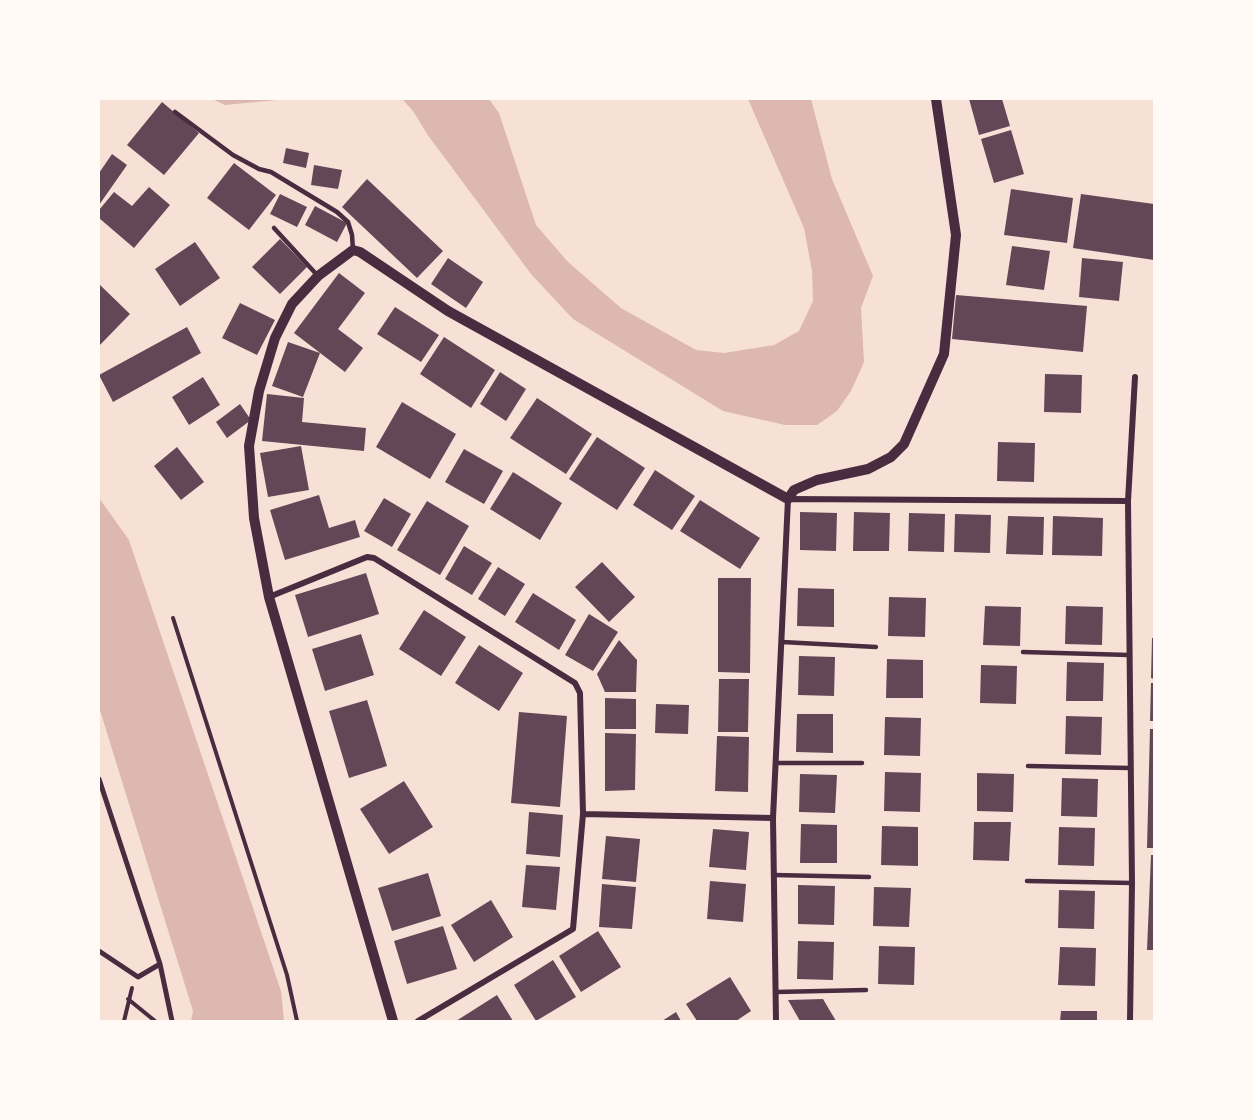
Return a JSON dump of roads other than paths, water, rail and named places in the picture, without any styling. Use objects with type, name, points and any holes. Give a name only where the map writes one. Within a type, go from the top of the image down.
[{"type":"street","points":[[776,1021],[773,818],[788,499],[794,489],[817,480],[868,469],[891,457],[904,444],[944,354],[956,235],[936,99]]},
{"type":"street","points":[[393,1021],[269,597],[254,518],[249,446],[259,391],[275,338],[292,304],[318,276],[353,250],[360,252],[448,311],[788,499],[1128,501]]},
{"type":"street","points":[[1130,1021],[1132,882],[1128,501],[1135,377]]},
{"type":"street","points":[[269,597],[367,557],[374,558],[575,683],[580,693],[583,814],[573,929],[418,1021]]},
{"type":"street","points":[[99,779],[160,964],[172,1021]]},
{"type":"street","points":[[583,814],[773,818]]},
{"type":"street","points":[[99,951],[138,977],[160,964]]},
{"type":"lane","points":[[175,112],[233,155],[259,169],[271,172],[337,212],[348,222],[353,250]]},
{"type":"lane","points":[[274,228],[318,276]]},
{"type":"lane","points":[[782,642],[876,647]]},
{"type":"lane","points":[[1023,652],[1129,655]]},
{"type":"lane","points":[[776,763],[862,762]]},
{"type":"lane","points":[[1028,766],[1130,768]]},
{"type":"lane","points":[[774,875],[869,876]]},
{"type":"lane","points":[[1028,881],[1132,882]]},
{"type":"lane","points":[[776,992],[866,990]]}]
